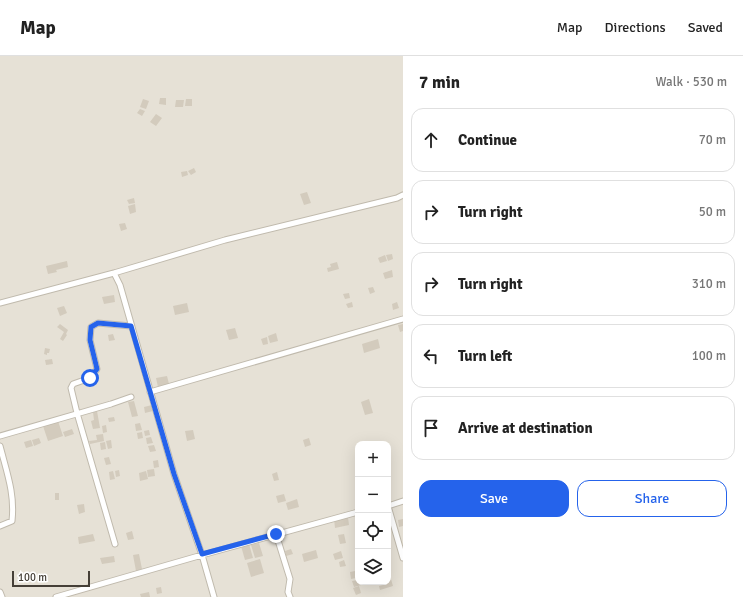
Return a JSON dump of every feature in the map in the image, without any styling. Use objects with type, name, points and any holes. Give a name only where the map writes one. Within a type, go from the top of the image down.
[{"type":"street","points":[[0,303],[114,273],[225,240],[397,198],[403,195]]},
{"type":"street","points":[[114,273],[120,285],[174,474],[202,554],[214,597]]},
{"type":"street","points":[[150,392],[403,319]]},
{"type":"street","points":[[115,544],[71,388],[73,384],[90,378],[97,369],[90,340],[91,327],[98,323],[131,326]]},
{"type":"street","points":[[0,436],[131,397]]},
{"type":"street","points":[[0,446],[13,497],[13,510],[12,521],[0,526]]},
{"type":"street","points":[[391,505],[403,501]]},
{"type":"street","points":[[56,597],[202,554],[355,513]]},
{"type":"street","points":[[390,513],[403,558]]},
{"type":"street","points":[[276,534],[290,579],[288,592],[290,597]]},
{"type":"street","points":[[0,592],[2,597]]},
{"type":"shaded area","points":[[0,56],[403,56],[403,597],[0,597]]},
{"type":"building","points":[[160,98],[166,98],[166,105],[159,104]]},
{"type":"building","points":[[143,99],[149,101],[146,109],[140,107]]},
{"type":"building","points":[[186,99],[192,99],[192,106],[185,106]]},
{"type":"building","points":[[176,100],[184,100],[183,107],[175,107]]},
{"type":"building","points":[[140,109],[145,111],[142,116],[137,113]]},
{"type":"building","points":[[156,114],[162,118],[156,126],[150,122]]},
{"type":"building","points":[[194,168],[196,172],[191,175],[188,171]]},
{"type":"building","points":[[187,171],[188,175],[182,177],[181,172]]},
{"type":"building","points":[[307,192],[311,203],[304,205],[300,194]]},
{"type":"building","points":[[134,198],[135,203],[129,204],[127,200]]},
{"type":"building","points":[[135,204],[136,212],[130,214],[128,206]]},
{"type":"building","points":[[125,223],[127,229],[121,231],[119,224]]},
{"type":"building","points":[[392,254],[393,259],[388,261],[386,255]]},
{"type":"building","points":[[385,255],[387,261],[380,263],[378,258]]},
{"type":"building","points":[[67,261],[68,267],[48,274],[46,266]]},
{"type":"building","points":[[337,262],[339,269],[328,272],[327,268],[331,267],[330,264]]},
{"type":"building","points":[[392,270],[393,277],[385,279],[383,273]]},
{"type":"building","points":[[373,287],[375,292],[370,294],[368,288]]},
{"type":"building","points":[[349,293],[350,298],[345,299],[343,294]]},
{"type":"building","points":[[114,295],[115,302],[104,304],[102,297]]},
{"type":"building","points":[[352,302],[353,307],[348,308],[346,304]]},
{"type":"building","points":[[397,302],[399,308],[393,310],[392,304]]},
{"type":"building","points":[[187,303],[189,312],[175,315],[173,306]]},
{"type":"building","points":[[64,306],[67,313],[60,316],[57,308]]},
{"type":"building","points":[[60,324],[68,330],[63,341],[60,339],[64,332],[57,327]]},
{"type":"building","points":[[403,324],[403,331],[400,332],[398,325]]},
{"type":"building","points":[[235,328],[238,338],[229,340],[226,330]]},
{"type":"building","points":[[276,333],[278,341],[270,343],[268,336]]},
{"type":"building","points":[[113,334],[115,340],[109,341],[108,335]]},
{"type":"building","points":[[267,337],[268,344],[263,345],[261,339]]},
{"type":"building","points":[[378,339],[380,348],[364,353],[362,344]]},
{"type":"building","points":[[45,348],[50,349],[47,355],[44,354]]},
{"type":"building","points":[[52,359],[53,364],[46,365],[45,360]]},
{"type":"building","points":[[167,376],[169,384],[158,387],[156,378]]},
{"type":"building","points":[[369,399],[373,413],[365,415],[361,402]]},
{"type":"building","points":[[134,401],[138,416],[132,417],[128,402]]},
{"type":"building","points":[[152,405],[153,411],[145,413],[144,407]]},
{"type":"building","points":[[97,411],[100,428],[93,429],[91,421],[94,420],[93,412]]},
{"type":"building","points":[[114,417],[115,421],[109,422],[108,418]]},
{"type":"building","points":[[58,421],[63,436],[48,441],[43,426]]},
{"type":"building","points":[[140,423],[142,430],[136,431],[135,424]]},
{"type":"building","points":[[106,425],[107,432],[103,433],[102,426]]},
{"type":"building","points":[[72,429],[74,434],[65,437],[63,432]]},
{"type":"building","points":[[149,430],[150,435],[145,436],[144,431]]},
{"type":"building","points":[[193,430],[195,439],[187,441],[185,431]]},
{"type":"building","points":[[142,432],[143,438],[138,439],[137,433]]},
{"type":"building","points":[[103,434],[104,441],[90,444],[89,441],[97,440],[96,435]]},
{"type":"building","points":[[151,437],[153,443],[147,444],[146,438]]},
{"type":"building","points":[[39,438],[41,443],[34,446],[32,440]]},
{"type":"building","points":[[309,438],[311,445],[305,447],[303,440]]},
{"type":"building","points":[[31,440],[33,446],[26,448],[24,442]]},
{"type":"building","points":[[111,440],[112,448],[108,449],[106,441]]},
{"type":"building","points":[[105,442],[106,449],[101,450],[100,443]]},
{"type":"building","points":[[154,445],[156,451],[150,452],[148,446]]},
{"type":"building","points":[[109,457],[111,464],[106,465],[104,458]]},
{"type":"building","points":[[158,460],[159,467],[154,468],[153,461]]},
{"type":"building","points":[[154,469],[155,476],[148,477],[147,470]]},
{"type":"building","points":[[119,470],[120,476],[116,477],[115,471]]},
{"type":"building","points":[[113,471],[115,479],[110,480],[109,472]]},
{"type":"building","points":[[146,471],[148,479],[140,481],[139,473]]},
{"type":"building","points":[[277,472],[279,480],[274,481],[272,474]]},
{"type":"building","points":[[55,493],[59,493],[59,500],[55,500]]},
{"type":"building","points":[[284,494],[286,501],[278,503],[276,496]]},
{"type":"building","points":[[297,499],[299,507],[288,510],[286,503]]},
{"type":"building","points":[[84,504],[85,512],[79,514],[77,505]]},
{"type":"building","points":[[348,517],[349,525],[335,528],[334,519]]},
{"type":"building","points":[[403,519],[403,526],[399,527],[398,520]]},
{"type":"building","points":[[132,531],[134,539],[128,540],[126,533]]},
{"type":"building","points":[[93,534],[95,541],[79,544],[78,537]]},
{"type":"building","points":[[344,534],[346,543],[340,544],[338,535]]},
{"type":"building","points":[[259,543],[263,556],[255,558],[251,545]]},
{"type":"building","points":[[249,544],[253,558],[245,560],[241,546]]},
{"type":"building","points":[[291,549],[293,554],[286,556],[285,551]]},
{"type":"building","points":[[316,550],[318,558],[304,562],[302,554]]},
{"type":"building","points":[[341,551],[343,558],[335,560],[333,554]]},
{"type":"building","points":[[139,554],[142,569],[136,571],[133,555]]},
{"type":"building","points":[[114,556],[115,562],[102,564],[100,558]]},
{"type":"building","points":[[260,559],[264,573],[251,577],[247,563]]},
{"type":"building","points":[[344,560],[346,566],[340,567],[339,562]]},
{"type":"building","points":[[355,571],[355,578],[351,579],[350,572]]},
{"type":"building","points":[[391,579],[393,586],[380,590],[379,586],[391,585]]},
{"type":"building","points":[[355,580],[355,585],[361,585],[354,587],[352,581]]},
{"type":"building","points":[[359,586],[361,593],[356,595],[353,588]]},
{"type":"building","points":[[161,587],[162,593],[157,594],[156,588]]},
{"type":"building","points":[[149,592],[150,597],[141,597],[140,594]]},
{"type":"route","points":[[90,378],[97,369],[90,340],[91,327],[98,323],[131,326],[174,474],[202,554],[276,534]]}]
